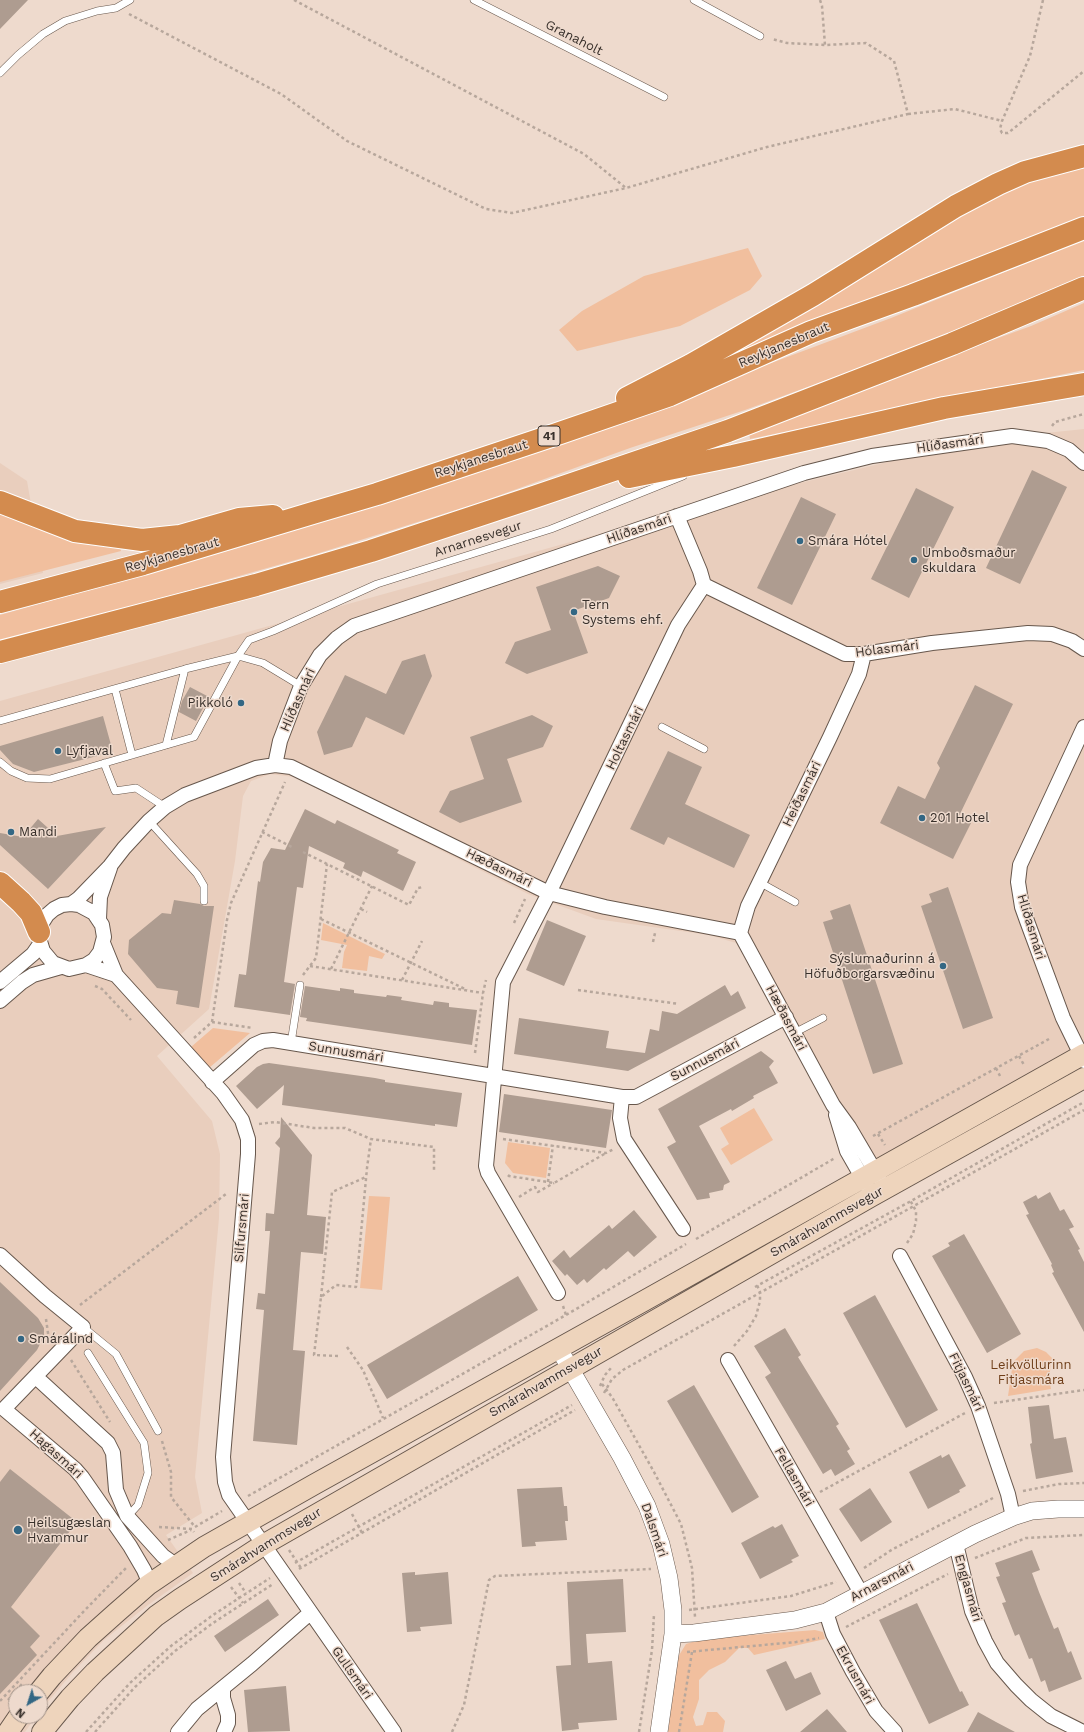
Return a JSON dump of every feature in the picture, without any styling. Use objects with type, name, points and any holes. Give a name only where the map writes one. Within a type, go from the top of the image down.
[{"type":"highway","points":[[557,434],[691,365],[813,295],[956,206],[1025,172],[1084,156]]},
{"type":"highway","name":"Reykjanesbraut","points":[[0,602],[143,564],[377,494],[557,434],[670,394],[811,332],[913,295],[1084,228]]},
{"type":"highway","points":[[0,652],[256,585],[371,551],[534,497],[728,431],[952,344],[1084,288]]},
{"type":"highway","points":[[534,497],[734,456],[944,408],[1084,384]]},
{"type":"highway","points":[[0,502],[75,531],[142,540],[180,536],[239,519],[316,512]]},
{"type":"highway","points":[[0,883],[22,902],[31,913],[40,938]]},
{"type":"main road","name":"Smárahvammsvegur","points":[[46,1684],[88,1638],[148,1585],[247,1522],[559,1349],[869,1174],[1083,1057]]},
{"type":"main road","name":"Smárahvammsvegur","points":[[42,1732],[70,1698],[95,1672],[156,1616],[263,1545],[879,1192],[1084,1078]]},
{"type":"street","name":"Hlíðasmári","points":[[275,765],[280,741],[301,686],[320,655],[337,638],[354,626],[804,473],[872,456],[1012,436],[1048,441],[1069,450],[1084,463]]},
{"type":"street","points":[[677,516],[700,571],[704,585]]},
{"type":"street","name":"Hólasmári","points":[[704,585],[845,654],[864,654],[932,643],[1028,633],[1052,634],[1072,641],[1084,649]]},
{"type":"street","name":"Holtasmári","points":[[549,893],[678,625],[704,585]]},
{"type":"street","name":"Heiðasmári","points":[[740,933],[748,906],[859,674],[864,654]]},
{"type":"street","name":"Hlíðasmári","points":[[1083,1057],[1063,1018],[1022,907],[1018,882],[1020,865],[1084,727]]},
{"type":"street","name":"Hæðasmári","points":[[71,904],[78,899],[110,866],[124,848],[149,821],[165,807],[185,795],[256,768],[275,765],[299,770],[549,893],[605,907],[740,933],[833,1106],[847,1151],[869,1174],[879,1192]]},
{"type":"street","name":"Hæðasmári","points":[[99,919],[100,897],[110,866]]},
{"type":"street","points":[[549,893],[503,982],[486,1166],[488,1173],[522,1226],[558,1293]]},
{"type":"street","points":[[0,982],[33,954],[40,938],[42,923],[47,915],[54,909],[62,905],[79,905],[87,908],[99,919],[103,931],[103,944],[100,952],[94,960],[78,968],[61,967],[33,975],[22,982],[0,1001]]},
{"type":"street","points":[[40,938],[47,958],[61,967]]},
{"type":"street","name":"Silfursmári","points":[[103,944],[116,975],[223,1093],[244,1125],[248,1139],[223,1457],[225,1482],[229,1495],[247,1522]]},
{"type":"street","name":"Silfursmári","points":[[86,965],[116,975]]},
{"type":"street","name":"Sunnusmári","points":[[212,1082],[250,1048],[258,1043],[268,1040],[622,1097],[636,1097],[786,1017]]},
{"type":"street","points":[[622,1097],[620,1118],[621,1130],[626,1141],[683,1229]]},
{"type":"street","points":[[0,1255],[45,1296],[83,1327]]},
{"type":"street","name":"Fitjasmári","points":[[900,1256],[965,1378],[978,1406],[1008,1494],[1013,1517]]},
{"type":"street","name":"Hagasmári","points":[[83,1327],[4,1409],[75,1469],[122,1520],[163,1556],[177,1566]]},
{"type":"street","name":"Dalsmári","points":[[559,1349],[648,1506],[661,1544],[669,1578],[673,1610],[673,1634],[659,1732]]},
{"type":"street","name":"Fellasmári","points":[[728,1360],[861,1593]]},
{"type":"street","name":"Hagasmári","points":[[36,1377],[108,1443],[113,1453],[122,1520],[147,1577],[148,1585]]},
{"type":"street","name":"Arnarsmári","points":[[673,1634],[694,1633],[795,1620],[826,1612],[956,1544],[1013,1517],[1032,1511],[1084,1509]]},
{"type":"street","name":"Gullsmári","points":[[247,1522],[394,1732]]},
{"type":"street","name":"Engjasmári","points":[[956,1544],[972,1611],[984,1641],[997,1663],[1031,1700],[1051,1716],[1081,1731]]},
{"type":"street","name":"Ekrusmári","points":[[826,1612],[833,1634],[853,1672],[876,1711],[895,1732]]},
{"type":"street","points":[[178,1732],[197,1709],[310,1613]]},
{"type":"street","points":[[223,1688],[223,1698],[228,1715],[228,1723],[224,1732]]},
{"type":"lane","points":[[0,73],[38,38],[65,21],[97,11],[116,8],[130,0]]},
{"type":"lane","name":"Granaholt","points":[[474,0],[664,97]]},
{"type":"lane","points":[[694,0],[760,36]]},
{"type":"lane","name":"Arnarnesvegur","points":[[0,762],[11,771],[28,778],[50,779],[194,737],[238,656],[250,640],[377,584],[551,529],[734,456]]},
{"type":"lane","points":[[0,721],[185,669],[238,656],[263,663],[301,686]]},
{"type":"lane","points":[[166,745],[185,669]]},
{"type":"lane","points":[[115,689],[132,755]]},
{"type":"lane","points":[[662,727],[704,748]]},
{"type":"lane","points":[[104,763],[115,791],[136,788],[165,807]]},
{"type":"lane","points":[[149,821],[197,874],[204,886],[204,900]]},
{"type":"lane","points":[[759,882],[795,902]]},
{"type":"lane","points":[[291,1043],[300,985]]},
{"type":"lane","points":[[794,1032],[823,1018]]},
{"type":"lane","points":[[83,1327],[116,1354],[158,1431]]},
{"type":"lane","points":[[88,1353],[144,1443],[148,1473],[138,1505],[122,1520]]},
{"type":"path","points":[[294,0],[584,154],[626,188]]},
{"type":"path","points":[[820,0],[822,6],[825,45]]},
{"type":"path","points":[[1043,0],[1030,56],[1002,122],[1000,129],[1002,133],[1008,133],[1084,71]]},
{"type":"path","points":[[116,8],[281,94],[346,141],[486,209],[512,213],[626,188],[767,147],[908,114],[955,109],[1002,122]]},
{"type":"path","points":[[760,36],[787,43],[825,45],[866,43],[894,60],[908,114]]},
{"type":"path","points":[[1042,440],[1055,422],[1084,414]]},
{"type":"path","points":[[212,1022],[229,909],[235,892],[285,782]]},
{"type":"path","points":[[262,832],[292,847]]},
{"type":"path","points":[[303,852],[409,905],[418,888],[423,887]]},
{"type":"path","points":[[296,978],[303,975],[316,958],[327,864]]},
{"type":"path","points":[[331,969],[372,886]]},
{"type":"path","points":[[361,909],[367,912]]},
{"type":"path","points":[[320,919],[471,991]]},
{"type":"path","points":[[653,942],[655,930]]},
{"type":"path","points":[[402,980],[422,941]]},
{"type":"path","points":[[310,966],[483,994]]},
{"type":"path","points":[[91,984],[102,989],[131,1020]]},
{"type":"path","points":[[578,990],[679,1004]]},
{"type":"path","points":[[869,1139],[1049,1039]]},
{"type":"path","points":[[1019,1056],[1024,1065]]},
{"type":"path","points":[[996,1068],[1001,1078]]},
{"type":"path","points":[[750,1289],[910,1201],[1084,1102]]},
{"type":"path","points":[[603,1393],[612,1379],[623,1370],[1084,1110]]},
{"type":"path","points":[[275,1122],[314,1128],[345,1128],[372,1138],[434,1147],[434,1172]]},
{"type":"path","points":[[878,1134],[885,1146]]},
{"type":"path","points":[[321,1297],[336,1285],[356,1287],[366,1177],[372,1138]]},
{"type":"path","points":[[503,1144],[504,1138],[606,1153]]},
{"type":"path","points":[[520,1196],[535,1188],[538,1192],[626,1141]]},
{"type":"path","points":[[548,1182],[553,1146]]},
{"type":"path","points":[[244,1498],[566,1315],[842,1154]]},
{"type":"path","points":[[505,1170],[509,1176],[554,1183]]},
{"type":"path","points":[[338,1356],[314,1355],[332,1192],[366,1177]]},
{"type":"path","points":[[68,1314],[226,1194]]},
{"type":"path","points":[[900,1256],[913,1234],[916,1220],[916,1211],[910,1201]]},
{"type":"path","points":[[728,1360],[730,1352],[747,1331],[756,1316],[760,1301],[760,1292],[757,1285]]},
{"type":"path","points":[[347,1347],[363,1370],[383,1418]]},
{"type":"path","points":[[599,1388],[605,1375],[614,1365]]},
{"type":"path","points":[[807,1500],[978,1406],[1084,1390]]},
{"type":"path","points":[[293,1564],[573,1404],[579,1416]]},
{"type":"path","points":[[297,1570],[579,1408]]},
{"type":"path","points":[[564,1409],[567,1414]]},
{"type":"path","points":[[158,1431],[166,1450],[171,1472],[171,1498],[196,1527]]},
{"type":"path","points":[[683,1610],[792,1596],[811,1591],[851,1576],[906,1542],[989,1499],[1059,1484],[1084,1483]]},
{"type":"path","points":[[162,1543],[196,1527],[224,1510]]},
{"type":"path","points":[[351,1513],[362,1533]]},
{"type":"path","points":[[289,1550],[301,1568]]},
{"type":"path","points":[[452,1732],[464,1705],[489,1580],[495,1576],[653,1569],[651,1562]]},
{"type":"path","points":[[0,1701],[85,1610],[130,1565]]},
{"type":"path","points":[[86,1732],[130,1683],[171,1646],[246,1593],[269,1579]]},
{"type":"path","points":[[228,1581],[243,1603]]},
{"type":"path","points":[[239,1582],[246,1593]]},
{"type":"path","points":[[94,1732],[135,1687],[175,1651],[243,1603],[273,1584]]},
{"type":"path","points":[[639,1732],[652,1650],[654,1611]]},
{"type":"path","points":[[679,1732],[693,1647]]},
{"type":"shaded area","points":[[1084,429],[1084,1068],[878,1183],[736,943],[709,935],[596,919],[528,894],[294,777],[270,774],[251,781],[243,796],[235,861],[209,1009],[157,1056],[212,1121],[220,1154],[219,1218],[195,1477],[202,1513],[166,1535],[193,1573],[148,1605],[104,1640],[73,1672],[48,1702],[48,1684],[8,1684],[8,1724],[30,1724],[25,1732],[0,1732],[0,701],[671,514],[979,440]]},
{"type":"shaded area","points":[[0,463],[27,481],[43,573],[0,584]]},
{"type":"green space","points":[[1084,168],[1084,224],[807,331],[700,367],[988,199],[1020,183],[1062,171]]},
{"type":"green space","points":[[1084,240],[1084,276],[935,340],[745,410],[630,448],[481,502],[313,555],[0,644],[0,615],[241,547],[449,481],[678,398],[891,318]]},
{"type":"green space","points":[[748,248],[762,276],[750,290],[680,326],[577,351],[559,330],[582,311],[644,276]]},
{"type":"green space","points":[[1084,303],[1084,370],[750,439],[749,432],[845,394],[1031,326]]},
{"type":"green space","points":[[0,505],[120,547],[121,551],[0,582]]},
{"type":"green space","points":[[323,923],[385,954],[382,959],[369,956],[367,971],[342,968],[344,952],[347,945],[321,940]]},
{"type":"green space","points":[[213,1028],[250,1033],[209,1068],[191,1047]]},
{"type":"green space","points":[[754,1108],[773,1140],[731,1165],[721,1149],[729,1144],[720,1128]]},
{"type":"green space","points":[[508,1142],[550,1148],[546,1178],[513,1173],[505,1163]]},
{"type":"green space","points":[[369,1196],[390,1197],[382,1290],[360,1288]]},
{"type":"green space","name":"Leikvöllurinn Fitjasmára","points":[[1037,1348],[1046,1352],[1052,1358],[1049,1378],[1051,1389],[1008,1396],[1013,1362],[1024,1351]]},
{"type":"green space","points":[[815,1630],[823,1632],[825,1639],[754,1655],[748,1648],[739,1648],[725,1662],[709,1670],[699,1680],[699,1699],[693,1717],[696,1726],[703,1725],[707,1712],[717,1712],[725,1721],[723,1732],[668,1732],[678,1657],[686,1644],[702,1639]]},
{"type":"building","points":[[0,0],[28,0],[0,29]]},
{"type":"building","points":[[1032,470],[1067,487],[1020,584],[986,568]]},
{"type":"building","points":[[916,488],[954,507],[909,598],[871,579]]},
{"type":"building","points":[[801,497],[836,514],[792,605],[757,588]]},
{"type":"building","points":[[598,566],[620,576],[609,598],[573,611],[588,653],[527,674],[505,663],[515,642],[551,630],[536,587]]},
{"type":"building","points":[[425,654],[432,676],[404,735],[366,717],[352,747],[324,755],[317,732],[345,675],[386,694],[402,661]]},
{"type":"building","points":[[975,685],[1013,704],[959,816],[971,823],[953,859],[880,823],[898,786],[925,799],[940,768],[937,763]]},
{"type":"building","points":[[190,687],[209,697],[196,721],[179,712],[182,701]]},
{"type":"building","points":[[532,715],[553,726],[543,747],[507,759],[522,802],[460,823],[439,812],[450,791],[484,779],[470,737]]},
{"type":"building","points":[[103,716],[113,752],[34,772],[13,764],[0,750],[0,746]]},
{"type":"building","points":[[668,751],[702,767],[685,804],[750,835],[734,868],[668,837],[664,845],[630,829]]},
{"type":"building","points":[[305,809],[335,824],[337,820],[399,850],[397,853],[416,862],[403,891],[363,871],[361,877],[343,868],[345,863],[309,846],[303,888],[297,887],[284,982],[295,984],[290,1015],[234,1007],[239,974],[246,975],[258,881],[260,882],[263,862],[271,848],[285,850]]},
{"type":"building","points":[[38,819],[57,836],[106,827],[48,889],[0,845],[0,833],[23,837]]},
{"type":"building","points":[[948,887],[993,1018],[963,1029],[921,906],[932,902],[929,894]]},
{"type":"building","points":[[174,900],[204,906],[214,906],[199,1008],[176,1004],[178,991],[157,988],[128,954],[129,940],[162,913],[171,914]]},
{"type":"building","points":[[850,904],[903,1064],[873,1074],[823,922],[833,919],[830,911]]},
{"type":"building","points":[[547,920],[586,936],[564,986],[526,970]]},
{"type":"building","points":[[725,985],[731,996],[738,991],[746,1008],[628,1071],[514,1054],[519,1018],[609,1031],[606,1048],[645,1053],[650,1029],[659,1031],[662,1011],[677,1014]]},
{"type":"building","points":[[305,986],[340,991],[340,988],[354,990],[354,993],[386,997],[387,995],[402,997],[401,1000],[433,1005],[434,1001],[449,1003],[449,1007],[477,1010],[472,1045],[306,1021],[307,1018],[300,1017]]},
{"type":"building","points":[[761,1051],[774,1061],[769,1067],[778,1083],[753,1096],[754,1098],[732,1111],[731,1109],[699,1126],[730,1182],[724,1185],[723,1190],[709,1193],[710,1198],[697,1200],[667,1147],[676,1142],[658,1109]]},
{"type":"building","points":[[269,1063],[375,1078],[385,1080],[385,1082],[462,1093],[457,1127],[435,1124],[435,1126],[282,1105],[284,1085],[257,1109],[236,1086],[257,1067]]},
{"type":"building","points":[[504,1094],[612,1110],[606,1148],[499,1132]]},
{"type":"building","points":[[281,1117],[312,1155],[307,1215],[326,1217],[323,1254],[301,1252],[293,1350],[305,1351],[297,1445],[253,1441],[264,1310],[256,1309],[258,1293],[265,1294],[270,1231],[265,1231],[266,1213],[274,1214],[280,1148],[275,1143],[280,1137]]},
{"type":"building","points":[[1050,1192],[1060,1211],[1064,1209],[1074,1227],[1069,1229],[1080,1249],[1078,1250],[1084,1262],[1084,1332],[1052,1273],[1054,1272],[1051,1265],[1052,1264],[1026,1215],[1029,1214],[1023,1202],[1036,1195],[1038,1199]]},
{"type":"building","points":[[634,1210],[657,1237],[634,1257],[628,1251],[606,1270],[604,1268],[587,1283],[584,1279],[577,1285],[567,1274],[565,1276],[552,1261],[564,1250],[570,1258],[609,1225],[612,1229]]},
{"type":"building","points":[[964,1234],[1021,1334],[987,1353],[932,1256],[950,1246],[948,1243]]},
{"type":"building","points":[[518,1276],[538,1310],[387,1399],[367,1365]]},
{"type":"building","name":"Smáralind","points":[[0,1282],[38,1318],[44,1328],[44,1336],[37,1350],[0,1391]]},
{"type":"building","points":[[875,1295],[938,1410],[906,1428],[843,1313]]},
{"type":"building","points":[[785,1328],[801,1355],[798,1357],[839,1424],[836,1426],[850,1449],[847,1451],[855,1464],[835,1476],[831,1469],[823,1474],[765,1377],[771,1373],[754,1346]]},
{"type":"building","points":[[694,1385],[759,1497],[732,1513],[667,1401]]},
{"type":"building","points":[[1049,1405],[1054,1439],[1066,1437],[1073,1472],[1036,1479],[1030,1444],[1032,1443],[1028,1407]]},
{"type":"building","points":[[949,1454],[966,1486],[959,1490],[960,1492],[928,1509],[909,1472],[941,1455],[942,1458]]},
{"type":"building","points":[[10,1469],[77,1522],[11,1607],[40,1636],[30,1647],[37,1655],[0,1694],[0,1482]]},
{"type":"building","points":[[562,1487],[564,1506],[567,1506],[568,1521],[565,1521],[567,1540],[535,1542],[536,1546],[522,1547],[517,1489]]},
{"type":"building","points":[[870,1488],[892,1522],[861,1542],[839,1509]]},
{"type":"building","points":[[782,1524],[799,1556],[791,1560],[793,1562],[760,1579],[741,1543],[773,1526],[775,1528]]},
{"type":"building","points":[[1032,1550],[1040,1570],[1032,1573],[1039,1592],[1054,1629],[1058,1627],[1068,1653],[1071,1651],[1082,1679],[1049,1692],[1045,1680],[1041,1682],[1032,1658],[1029,1659],[1019,1634],[1015,1636],[1002,1603],[1006,1602],[996,1577],[1000,1576],[995,1563]]},
{"type":"building","points":[[415,1572],[415,1575],[448,1572],[452,1624],[420,1627],[421,1631],[407,1632],[402,1573]]},
{"type":"building","points":[[623,1579],[626,1632],[586,1634],[588,1663],[612,1661],[617,1720],[578,1723],[579,1729],[562,1731],[556,1666],[571,1665],[567,1582]]},
{"type":"building","points":[[268,1599],[279,1615],[225,1652],[214,1636]]},
{"type":"building","points":[[917,1603],[960,1692],[962,1691],[969,1705],[929,1724],[879,1620]]},
{"type":"building","points":[[786,1661],[795,1679],[811,1672],[821,1694],[786,1711],[766,1670]]},
{"type":"building","points":[[286,1686],[290,1731],[248,1732],[244,1690]]},
{"type":"building","points":[[827,1709],[847,1732],[800,1732]]},
{"type":"building","points":[[978,1712],[996,1722],[1015,1732],[967,1732]]},
{"type":"place","name":"Smára Hótel","points":[[800,541]]},
{"type":"place","name":"Umboðsmaður skuldara","points":[[914,560]]},
{"type":"place","name":"Tern Systems ehf.","points":[[574,612]]},
{"type":"place","name":"Pikkoló","points":[[241,703]]},
{"type":"place","name":"Lyfjaval","points":[[58,751]]},
{"type":"place","name":"201 Hotel","points":[[922,818]]},
{"type":"place","name":"Mandi","points":[[11,832]]},
{"type":"place","name":"Sýslumaðurinn á Höfuðborgarsvæðinu","points":[[943,966]]},
{"type":"place","name":"Smáralind","points":[[21,1339]]},
{"type":"place","name":"Heilsugæslan Hvammur","points":[[18,1530]]}]
